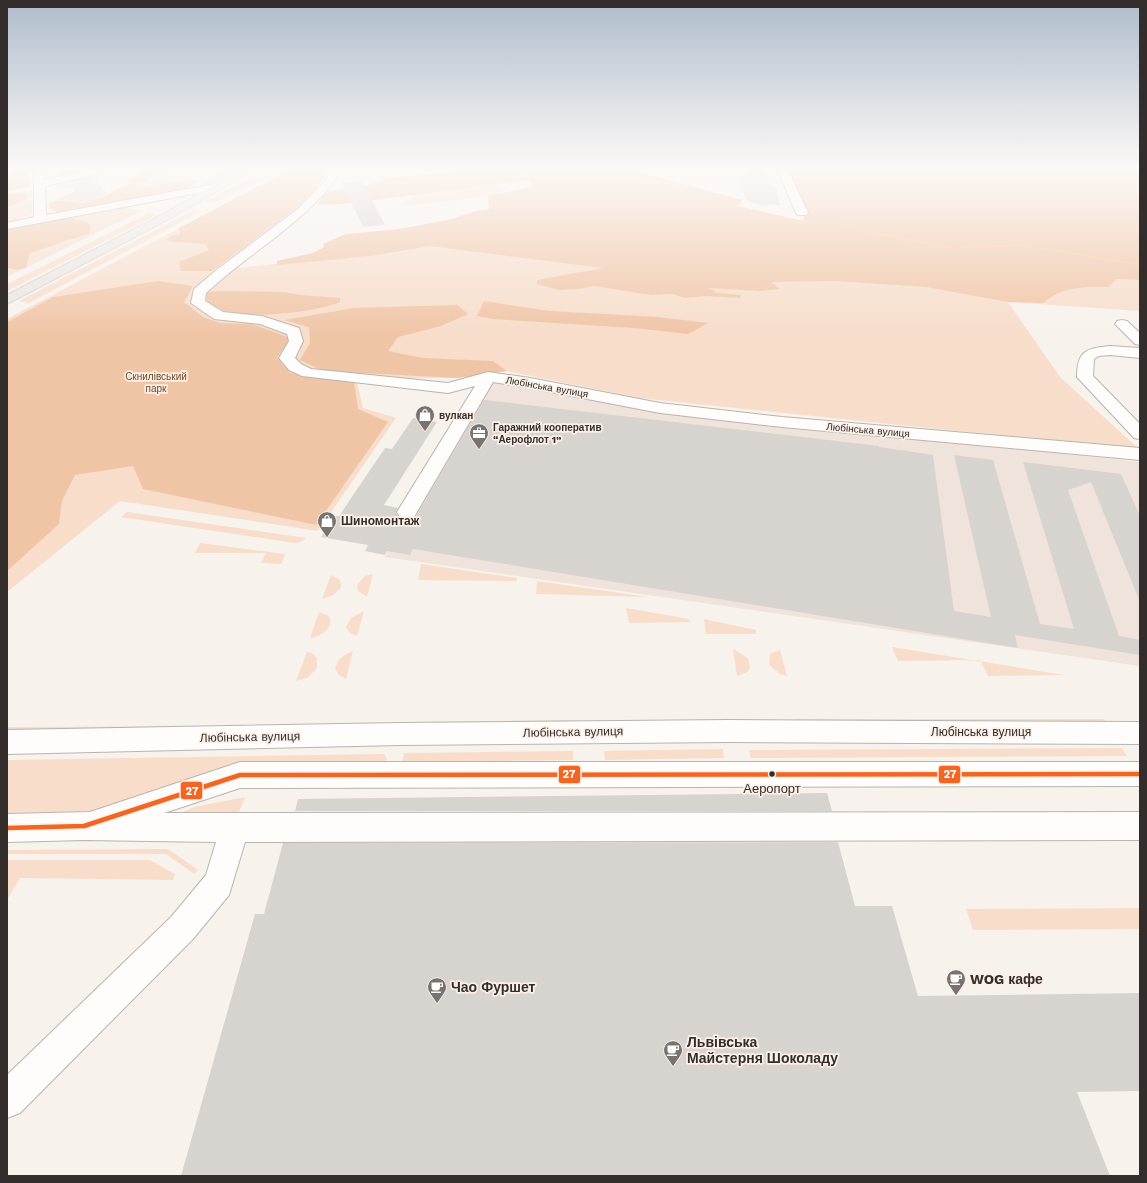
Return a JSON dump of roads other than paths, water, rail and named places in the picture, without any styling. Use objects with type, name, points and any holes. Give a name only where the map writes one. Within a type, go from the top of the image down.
[{"type":"main road","points":[[7,300],[150,224]]},
{"type":"street","points":[[7,226],[17,224]]},
{"type":"street","name":"Любінська вулиця","points":[[285,224],[226,268],[199,292],[198,303],[219,316],[262,320],[294,331],[296,341],[287,358],[295,367],[308,373],[448,388],[488,377],[530,383],[667,408],[790,423],[1140,454]]},
{"type":"street","points":[[1122,324],[1140,341]]},
{"type":"street","points":[[1140,353],[1101,351],[1092,353],[1085,360],[1085,377],[1140,434]]},
{"type":"street","points":[[407,512],[488,377]]},
{"type":"street","name":"Любінська вулиця","points":[[7,742],[392,734],[619,732],[1140,733]]},
{"type":"street","points":[[84,826],[240,775],[1140,774]]},
{"type":"street","points":[[7,828],[84,826],[235,828],[1140,826]]},
{"type":"street","points":[[7,1100],[182,928],[218,884],[235,828]]},
{"type":"waterway","points":[[845,224],[878,234],[952,248],[1024,245],[1140,265]]},
{"type":"place","name":"вулкан","points":[[425,432]]},
{"type":"place","name":"Гаражний кооператив “Аерофлот 1”","points":[[479,450]]},
{"type":"place","name":"Шиномонтаж","points":[[327,538]]},
{"type":"place","name":"Аеропорт","points":[[772,774]]},
{"type":"place","name":"WOG кафе","points":[[956,996]]},
{"type":"place","name":"Чао Фуршет","points":[[437,1004]]},
{"type":"place","name":"Львівська Майстерня Шоколаду","points":[[673,1067]]},
{"type":"park label","name":"Скнилівський парк","points":[[156,382]]}]
